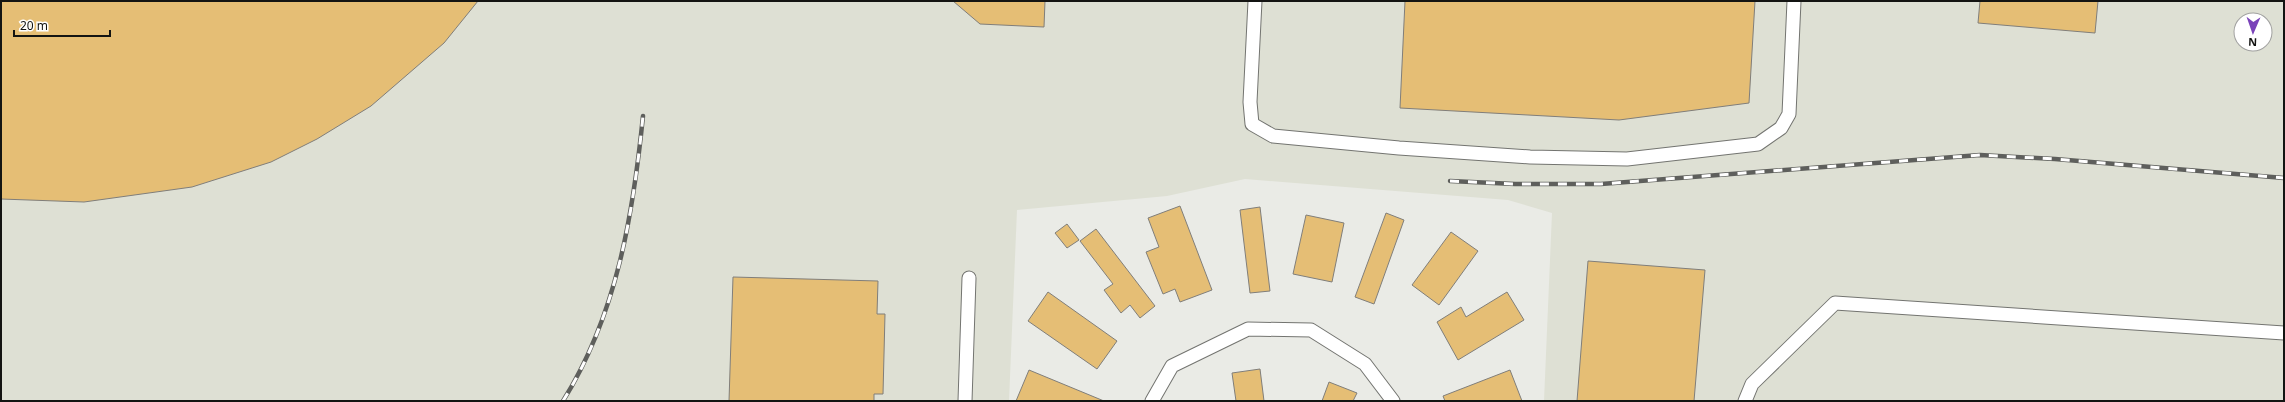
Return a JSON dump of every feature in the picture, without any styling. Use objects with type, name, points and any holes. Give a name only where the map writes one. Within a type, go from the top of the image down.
[{"type":"lane","points":[[1255,1],[1250,102],[1252,124],[1273,136],[1400,148],[1530,157],[1627,159],[1758,144],[1780,128],[1789,114],[1794,1]]},
{"type":"lane","points":[[965,401],[969,278]]},
{"type":"lane","points":[[1744,401],[1752,384],[1835,303],[2284,333]]},
{"type":"lane","points":[[1152,401],[1172,366],[1248,329],[1310,330],[1365,364],[1393,401]]},
{"type":"shaded area","points":[[1,1],[2284,1],[2284,401],[1544,401],[1552,213],[1508,200],[1245,179],[1167,196],[1017,210],[1009,401],[1,401]]},
{"type":"building","points":[[1,1],[478,1],[444,43],[371,106],[317,139],[271,162],[192,187],[84,202],[1,199]]},
{"type":"building","points":[[953,1],[1045,1],[1044,27],[980,24]]},
{"type":"building","points":[[1405,1],[1755,1],[1749,103],[1619,120],[1400,108]]},
{"type":"building","points":[[1980,1],[2098,1],[2095,33],[1978,23]]},
{"type":"building","points":[[1180,206],[1212,290],[1180,302],[1175,289],[1163,294],[1146,252],[1159,247],[1148,218]]},
{"type":"building","points":[[1260,207],[1270,291],[1250,293],[1240,210]]},
{"type":"building","points":[[1386,213],[1404,220],[1374,304],[1355,297]]},
{"type":"building","points":[[1306,215],[1344,223],[1332,282],[1293,274]]},
{"type":"building","points":[[1067,224],[1079,240],[1067,248],[1055,233]]},
{"type":"building","points":[[1096,229],[1155,306],[1140,318],[1130,305],[1121,313],[1104,290],[1113,284],[1080,241]]},
{"type":"building","points":[[1451,232],[1478,251],[1439,305],[1412,285]]},
{"type":"building","points":[[1588,261],[1705,270],[1694,401],[1577,401]]},
{"type":"building","points":[[733,277],[878,281],[877,314],[885,314],[883,394],[874,394],[874,401],[729,401]]},
{"type":"building","points":[[1048,292],[1117,341],[1097,369],[1028,321]]},
{"type":"building","points":[[1507,292],[1524,320],[1458,360],[1437,322],[1461,307],[1466,317]]},
{"type":"building","points":[[1260,369],[1264,401],[1236,401],[1232,373]]},
{"type":"building","points":[[1029,370],[1104,401],[1016,401]]},
{"type":"building","points":[[1510,370],[1522,401],[1445,401],[1443,396]]},
{"type":"building","points":[[1329,382],[1357,393],[1353,401],[1322,401]]},
{"type":"railway","points":[[563,401],[582,368],[597,334],[620,263],[634,190],[643,116]]},
{"type":"railway","points":[[1450,181],[1515,184],[1601,184],[1980,155],[2055,159],[2284,178]]}]
